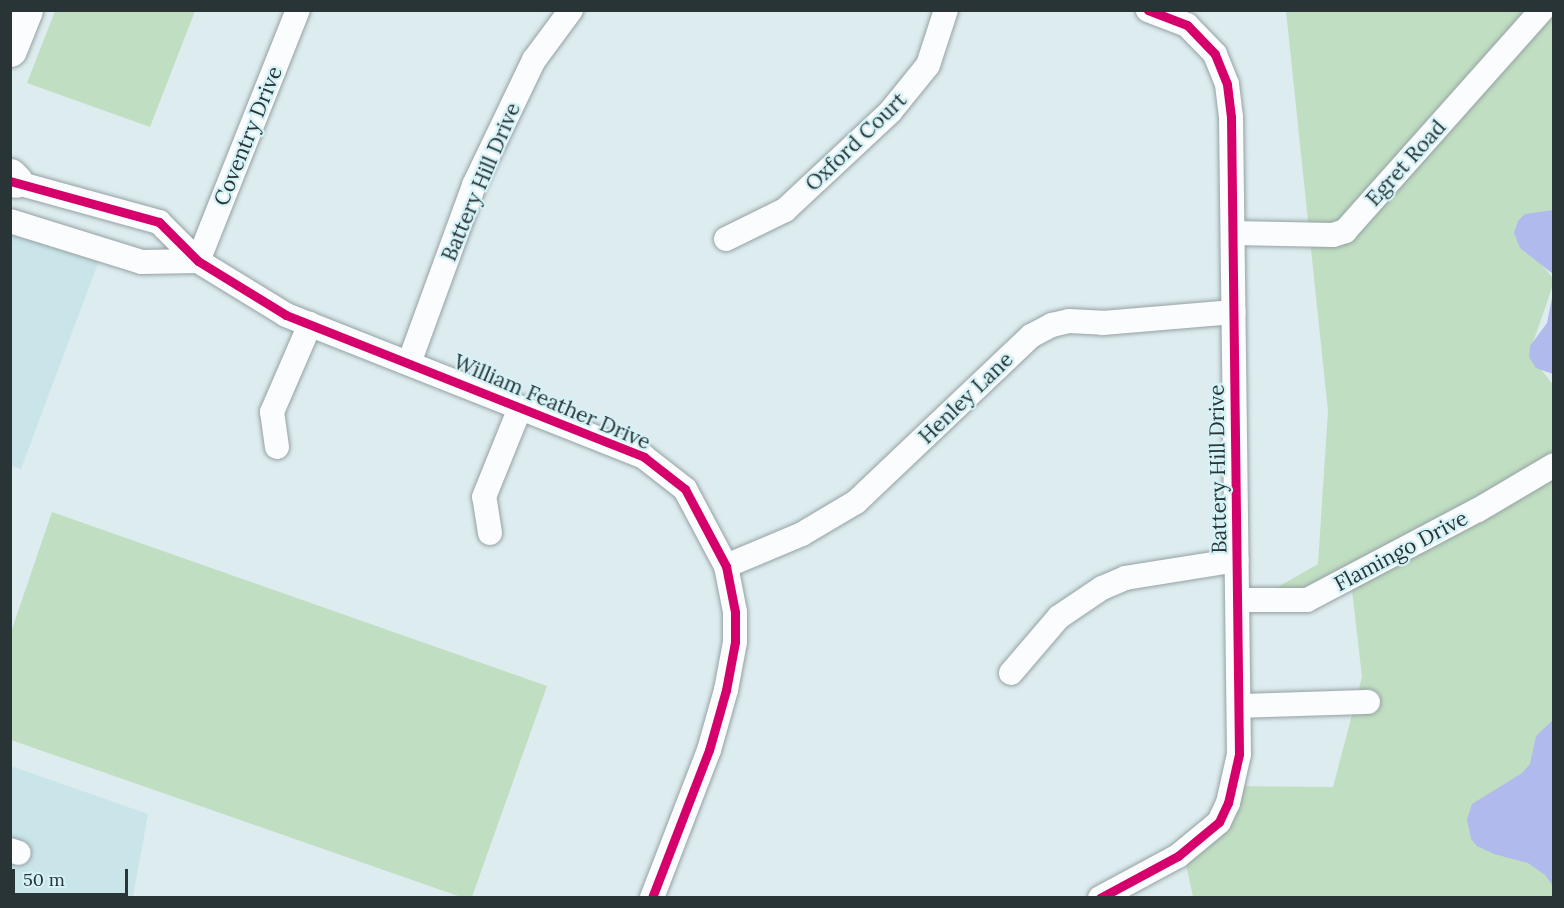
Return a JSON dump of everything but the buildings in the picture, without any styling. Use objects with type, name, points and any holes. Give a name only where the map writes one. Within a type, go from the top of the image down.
[{"type":"highway","points":[[10,50],[26,10]]},
{"type":"street","name":"Coventry Drive","points":[[198,261],[298,10]]},
{"type":"street","name":"Battery Hill Drive","points":[[409,363],[474,185],[534,60],[571,10]]},
{"type":"street","name":"Oxford Court","points":[[726,239],[785,210],[890,112],[928,65],[946,10]]},
{"type":"street","name":"Battery Hill Drive","points":[[1100,897],[1178,856],[1219,822],[1228,803],[1239,754],[1231,117],[1225,78],[1215,54],[1187,25],[1148,10]]},
{"type":"street","name":"Egret Road","points":[[1233,233],[1333,235],[1345,231],[1542,10]]},
{"type":"street","name":"William Feather Drive","points":[[12,179],[159,222],[198,261],[286,315],[644,457],[685,489],[726,566],[735,612],[735,642],[726,690],[709,750],[652,897]]},
{"type":"street","points":[[10,221],[142,262],[198,261]]},
{"type":"street","name":"Henley Lane","points":[[726,566],[802,534],[856,502],[1031,336],[1052,325],[1069,321],[1103,322],[1234,312]]},
{"type":"street","points":[[277,447],[272,412],[310,324]]},
{"type":"street","points":[[490,533],[484,497],[520,408]]},
{"type":"street","name":"Flamingo Drive","points":[[1238,600],[1307,600],[1478,510],[1554,465]]},
{"type":"street","points":[[1011,673],[1059,616],[1102,588],[1125,578],[1237,560]]},
{"type":"street","points":[[1239,706],[1368,702]]},
{"type":"shaded area","points":[[10,221],[103,250],[21,469],[10,465]]},
{"type":"shaded area","points":[[11,766],[148,814],[133,897],[11,898]]},
{"type":"green space","points":[[55,11],[195,11],[150,127],[27,83]]},
{"type":"green space","points":[[1286,11],[1553,11],[1553,209],[1514,233],[1553,278],[1553,285],[1529,354],[1554,386],[1553,897],[1193,897],[1183,850],[1231,786],[1333,787],[1362,677],[1352,590],[1271,591],[1318,564],[1328,411]]},
{"type":"green space","points":[[52,512],[547,686],[472,897],[461,897],[11,740],[11,632]]},
{"type":"water","points":[[1554,210],[1553,274],[1520,248],[1514,233],[1518,221],[1525,214]]},
{"type":"water","points":[[1553,293],[1554,374],[1536,368],[1529,357],[1530,346],[1547,323]]},
{"type":"water","points":[[1553,720],[1553,886],[1545,875],[1528,863],[1494,854],[1477,846],[1471,839],[1467,819],[1472,804],[1522,773],[1530,764],[1536,736]]},
{"type":"cycle path","points":[[1100,898],[1178,856],[1219,822],[1228,803],[1239,754],[1231,117],[1227,84],[1215,54],[1187,25],[1148,10]]},
{"type":"cycle path","points":[[10,181],[159,222],[198,261],[286,315],[644,457],[685,489],[726,566],[735,612],[735,642],[726,690],[709,750],[652,898]]}]
